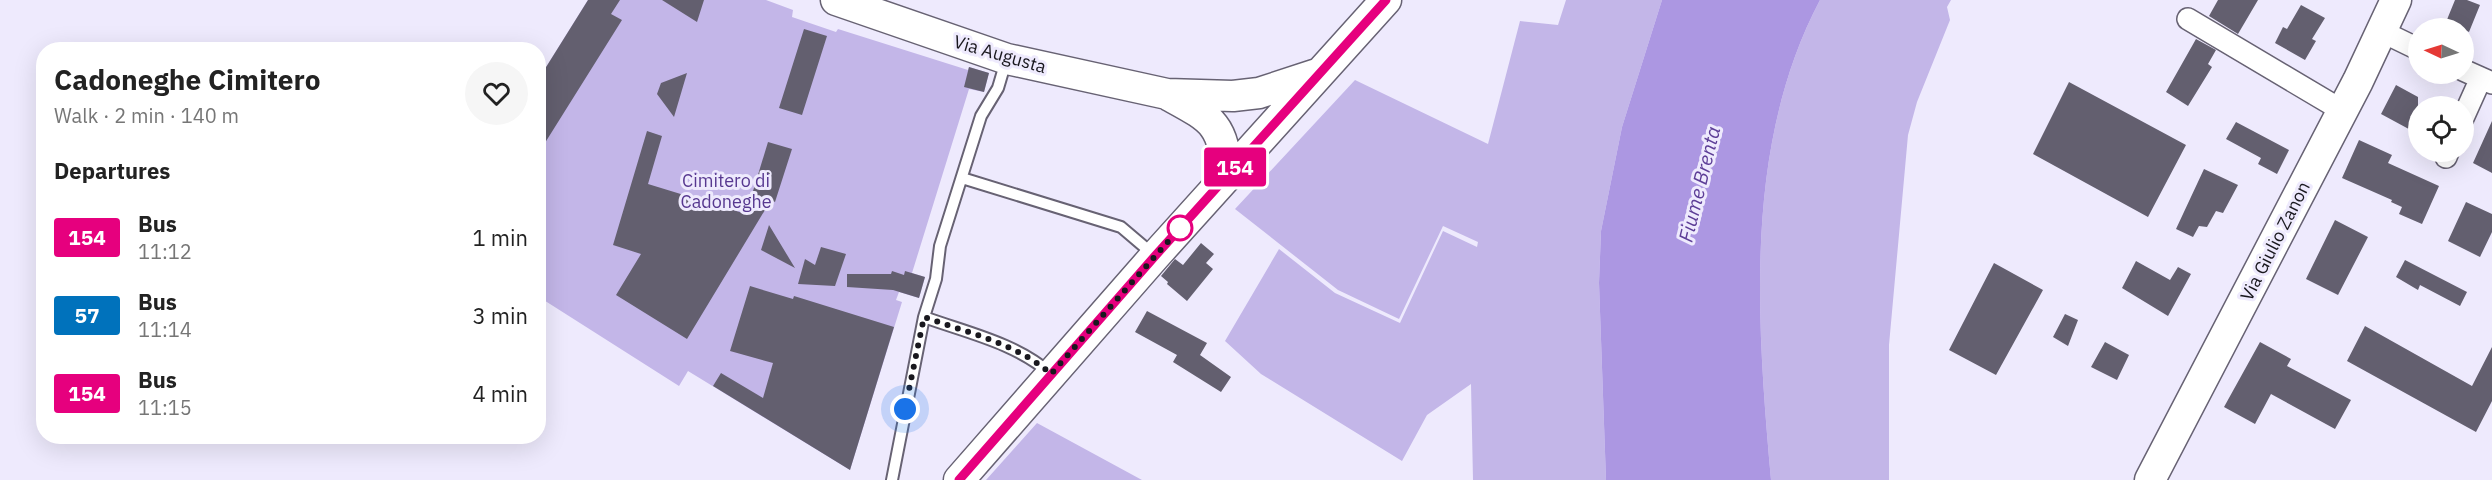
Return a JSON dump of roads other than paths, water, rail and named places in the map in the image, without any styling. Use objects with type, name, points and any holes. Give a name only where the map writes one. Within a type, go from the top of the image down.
[{"type":"street","name":"Via Augusta","points":[[836,0],[1007,59],[1167,94],[1233,96],[1258,93],[1320,73]]},
{"type":"street","points":[[959,480],[1155,256],[1386,0]]},
{"type":"street","name":"Via Giulio Zanon","points":[[2150,480],[2343,111],[2383,32],[2396,0]]},
{"type":"street","points":[[2188,19],[2343,111]]},
{"type":"street","points":[[2383,32],[2408,43]]},
{"type":"street","points":[[2472,96],[2479,77]]},
{"type":"street","name":"Via Augusta","points":[[1167,94],[1209,117],[1216,126],[1245,137],[1261,138]]},
{"type":"street","points":[[1233,96],[1246,110],[1261,138]]},
{"type":"street","points":[[1216,126],[1226,158],[1227,176]]},
{"type":"lane","points":[[892,480],[924,317],[936,279],[940,246],[981,116],[998,88],[1007,59]]},
{"type":"lane","points":[[962,177],[1121,227],[1155,256]]},
{"type":"lane","points":[[924,317],[1032,357],[1051,374]]},
{"type":"water","name":"Fiume Brenta","points":[[1662,0],[1820,0],[1795,56],[1778,114],[1767,174],[1761,235],[1760,297],[1771,480],[1606,480],[1599,283],[1601,231],[1622,127]]},
{"type":"park label","name":"Cimitero di Cadoneghe","points":[[726,190]]}]
